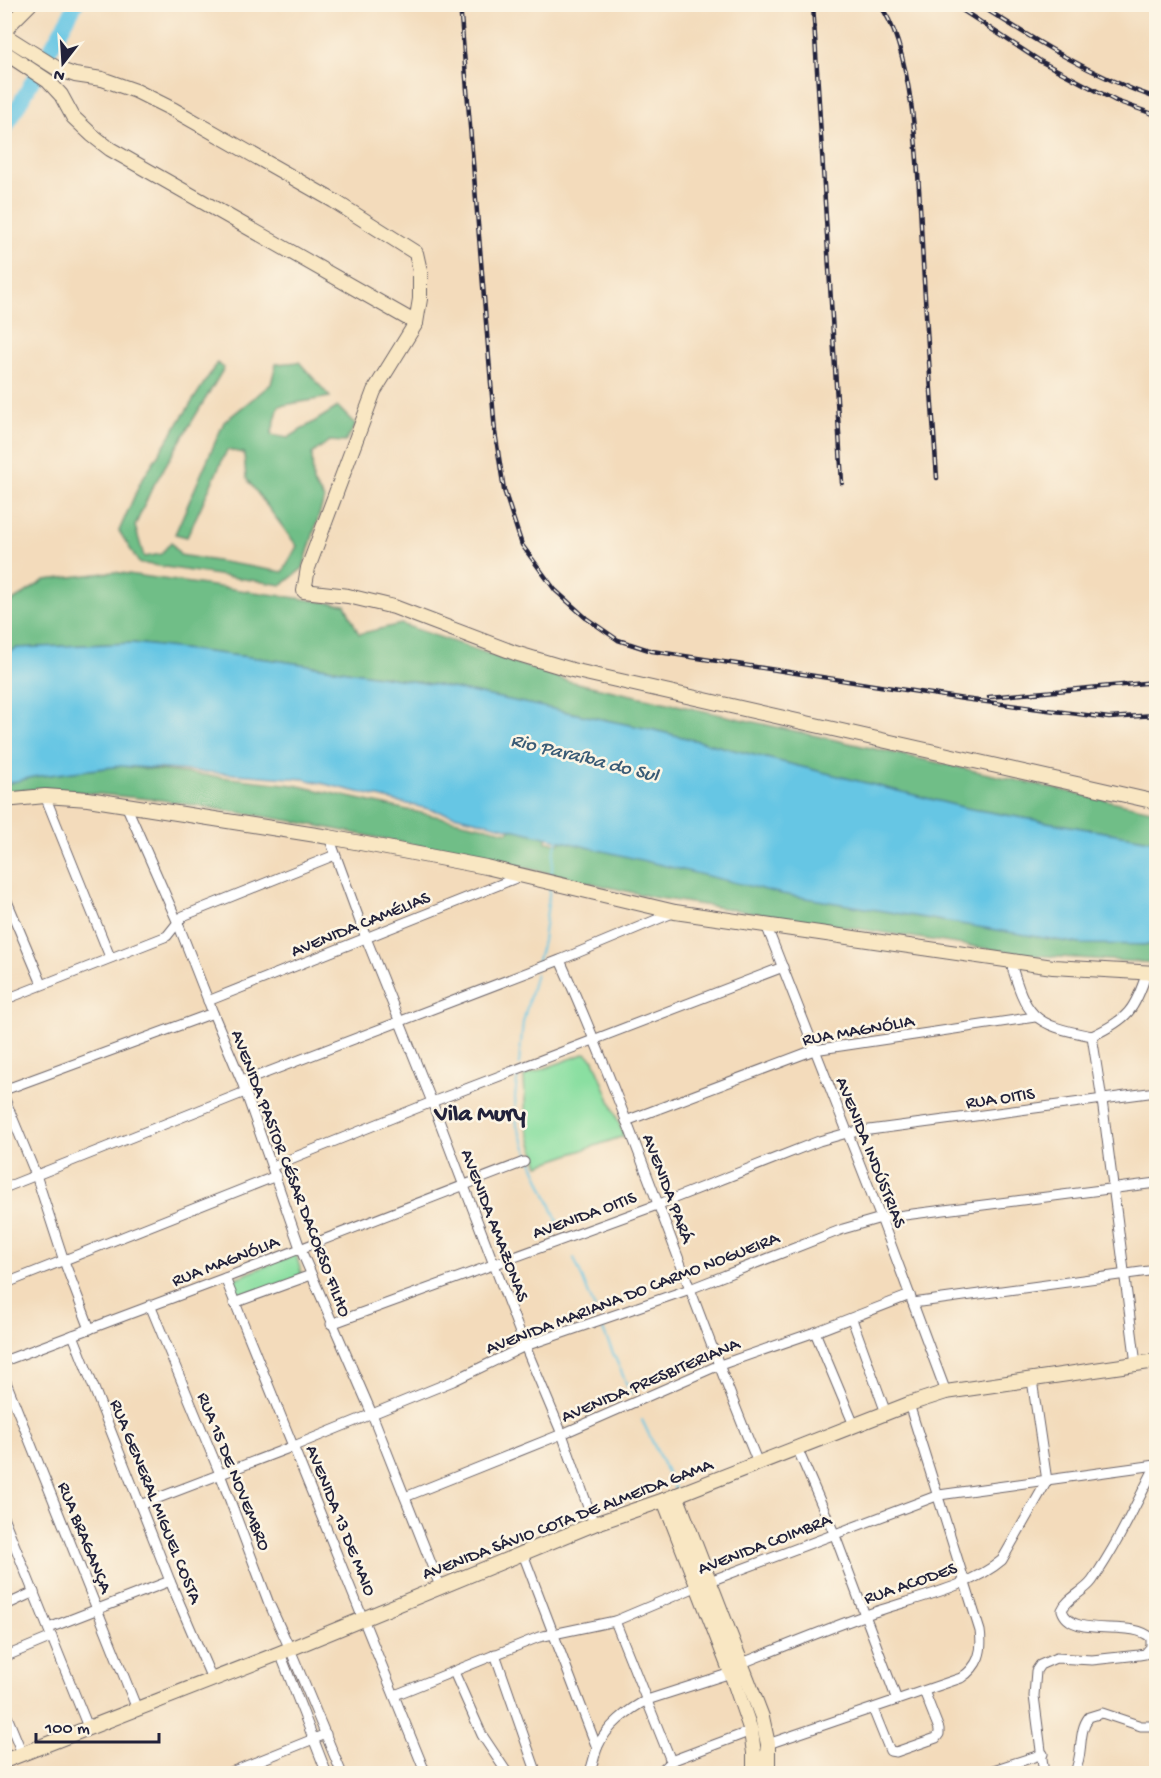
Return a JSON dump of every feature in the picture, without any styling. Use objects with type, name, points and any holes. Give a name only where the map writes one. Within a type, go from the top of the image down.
[{"type":"street","points":[[30,4],[6,30],[14,53],[48,81],[61,95],[73,117],[92,135],[110,149],[416,323]]},
{"type":"street","points":[[14,53],[75,75],[102,79],[136,91],[324,195],[416,253],[420,280],[416,323],[374,392],[308,568],[304,591],[348,596],[394,607],[515,653],[572,670],[993,763],[1156,802]]},
{"type":"street","points":[[61,95],[75,75]]},
{"type":"street","points":[[45,796],[110,957]]},
{"type":"street","points":[[4,800],[45,796],[88,799],[329,837],[523,875],[675,912],[766,926],[1010,960],[1053,967],[1152,973],[1127,1015],[1114,1025],[1092,1036],[1059,1028],[1035,1017],[1019,992],[1010,960]]},
{"type":"street","name":"AVENIDA PASTOR CÉSAR DACORSO FILHO","points":[[126,805],[177,921],[242,1082],[300,1248],[372,1414],[440,1586]]},
{"type":"street","name":"AVENIDA AMAZONAS","points":[[329,837],[525,1346],[562,1434],[594,1524]]},
{"type":"street","points":[[4,1000],[168,935],[183,916],[335,855]]},
{"type":"street","name":"AVENIDA CAMÉLIAS","points":[[208,1001],[523,875]]},
{"type":"street","points":[[4,894],[42,984]]},
{"type":"street","points":[[242,1082],[560,960],[675,912]]},
{"type":"street","name":"AVENIDA INDÚSTRIAS","points":[[766,926],[881,1218],[946,1392]]},
{"type":"street","name":"AVENIDA PARÁ","points":[[560,960],[595,1039],[717,1366],[758,1463]]},
{"type":"street","points":[[4,1284],[64,1261],[432,1102],[783,967]]},
{"type":"street","points":[[4,1090],[213,1013]]},
{"type":"street","name":"RUA MAGNÓLIA","points":[[626,1121],[814,1050],[1035,1017]]},
{"type":"street","points":[[1092,1036],[1136,1364]]},
{"type":"street","points":[[4,1188],[245,1092]]},
{"type":"street","name":"RUA OITIS","points":[[848,1134],[1156,1092]]},
{"type":"street","points":[[4,1097],[36,1175],[64,1261],[90,1329]]},
{"type":"street","name":"AVENIDA OITIS","points":[[332,1324],[657,1205],[819,1141],[848,1134]]},
{"type":"street","name":"RUA MAGNÓLIA","points":[[4,1360],[225,1278],[524,1162]]},
{"type":"street","name":"AVENIDA MARIANA DO CARMO NOGUEIRA","points":[[140,1505],[294,1446],[453,1381],[525,1346],[690,1289],[843,1229],[881,1218],[1156,1183]]},
{"type":"street","name":"AVENIDA PRESBITERIANA","points":[[405,1497],[562,1434],[717,1366],[911,1299],[1156,1270]]},
{"type":"street","points":[[234,1303],[311,1275]]},
{"type":"street","name":"AVENIDA 13 DE MAIO","points":[[225,1278],[424,1771]]},
{"type":"street","name":"RUA 15 DE NOVEMBRO","points":[[150,1305],[220,1474],[285,1651]]},
{"type":"street","points":[[852,1319],[886,1413]]},
{"type":"street","points":[[815,1332],[854,1425]]},
{"type":"street","name":"RUA GENERAL MIGUEL COSTA","points":[[73,1335],[170,1581],[212,1678]]},
{"type":"street","name":"AVENIDA SÁVIO COTA DE ALMEIDA GAMA","points":[[4,1761],[285,1651],[594,1524],[670,1498],[909,1404],[946,1392],[1156,1361]]},
{"type":"street","name":"RUA BRAGANÇA","points":[[4,1377],[137,1709]]},
{"type":"street","points":[[1032,1380],[1047,1481]]},
{"type":"street","points":[[768,1744],[961,1678],[976,1663],[982,1649],[980,1631],[909,1404]]},
{"type":"street","points":[[797,1448],[834,1533],[897,1700]]},
{"type":"street","points":[[1044,1773],[1034,1696],[1036,1671],[1040,1665],[1056,1658],[1092,1660],[1139,1655],[1145,1654],[1151,1647],[1151,1638],[1146,1633],[1137,1630],[1084,1626],[1068,1618],[1062,1610],[1064,1605],[1084,1590],[1092,1580],[1128,1522],[1156,1465]]},
{"type":"street","name":"AVENIDA COIMBRA","points":[[394,1695],[552,1633],[615,1621],[703,1583],[939,1496],[1156,1465]]},
{"type":"street","name":"RUA ACODES","points":[[597,1748],[605,1735],[628,1712],[647,1700],[736,1668],[866,1615],[964,1581],[992,1568],[1002,1560],[1047,1481]]},
{"type":"street","points":[[670,1498],[736,1668],[762,1717],[768,1744],[768,1773]]},
{"type":"street","points":[[4,1519],[88,1727]]},
{"type":"street","points":[[523,1554],[597,1748],[589,1773]]},
{"type":"street","points":[[4,1657],[98,1610],[170,1581]]},
{"type":"street","points":[[4,1606],[34,1592]]},
{"type":"street","points":[[615,1621],[671,1761]]},
{"type":"street","points":[[285,1651],[326,1734],[342,1773]]},
{"type":"street","points":[[285,1651],[312,1739],[327,1773]]},
{"type":"street","points":[[495,1654],[537,1773]]},
{"type":"street","points":[[736,1668],[751,1731],[754,1753],[751,1771]]},
{"type":"street","points":[[454,1672],[482,1735],[508,1773]]},
{"type":"street","points":[[873,1709],[890,1751],[896,1752],[936,1738],[939,1729],[924,1691]]},
{"type":"street","points":[[4,1709],[22,1753]]},
{"type":"street","points":[[1074,1773],[1081,1754],[1084,1727],[1089,1717],[1102,1713],[1135,1725],[1156,1726]]},
{"type":"street","points":[[658,1773],[671,1761],[751,1731]]},
{"type":"street","points":[[226,1773],[237,1772],[326,1734]]},
{"type":"street","points":[[981,1773],[1043,1754]]},
{"type":"green space","points":[[299,362],[330,397],[279,406],[271,435],[288,438],[338,407],[356,425],[345,442],[329,441],[312,454],[313,483],[324,499],[303,568],[282,585],[139,563],[119,531],[141,481],[217,363],[224,368],[152,488],[135,526],[144,557],[161,554],[171,542],[180,555],[283,572],[297,546],[246,478],[244,453],[227,450],[187,537],[175,534],[224,422],[271,384],[276,364]]},
{"type":"green space","points":[[114,572],[345,605],[359,634],[401,624],[568,681],[1156,811],[1156,841],[966,808],[654,730],[437,685],[282,661],[133,643],[17,648],[5,654],[5,606],[45,580]]},
{"type":"green space","points":[[121,766],[294,785],[508,832],[523,814],[545,817],[546,842],[560,843],[567,826],[990,929],[1156,946],[1156,963],[1028,955],[652,897],[505,863],[298,822],[161,800],[45,789],[5,791],[5,784],[33,777]]},
{"type":"green space","points":[[586,1053],[594,1060],[624,1136],[539,1165],[526,1124],[524,1076]]},
{"type":"green space","points":[[296,1254],[302,1276],[238,1299],[231,1280]]},
{"type":"water","name":"Rio Paraíba do Sul","points":[[133,643],[282,661],[437,685],[654,730],[966,808],[1156,841],[1156,945],[1080,944],[782,894],[304,779],[121,766],[33,777],[5,784],[5,654],[17,648]]},
{"type":"waterway","points":[[4,131],[76,4]]},
{"type":"waterway","points":[[551,878],[554,850],[559,837]]},
{"type":"waterway","points":[[537,964],[543,941],[550,887]]},
{"type":"waterway","points":[[519,1064],[523,1022],[536,973]]},
{"type":"waterway","points":[[518,1073],[515,1097],[517,1126],[562,1232]]},
{"type":"waterway","points":[[574,1258],[595,1309]]},
{"type":"waterway","points":[[603,1330],[631,1394]]},
{"type":"waterway","points":[[642,1420],[676,1491]]},
{"type":"railway","points":[[460,4],[495,432],[504,490],[522,545],[555,590],[586,618],[618,640],[652,651],[964,699],[1109,718],[1156,715]]},
{"type":"railway","points":[[813,4],[842,483]]},
{"type":"railway","points":[[879,4],[892,26],[902,56],[914,128],[937,478]]},
{"type":"railway","points":[[953,4],[1040,61],[1116,101],[1156,115]]},
{"type":"railway","points":[[978,4],[1087,68],[1156,98]]},
{"type":"railway","points":[[989,697],[1156,682]]},
{"type":"district","name":"Vila Mury","points":[[480,1112]]}]
